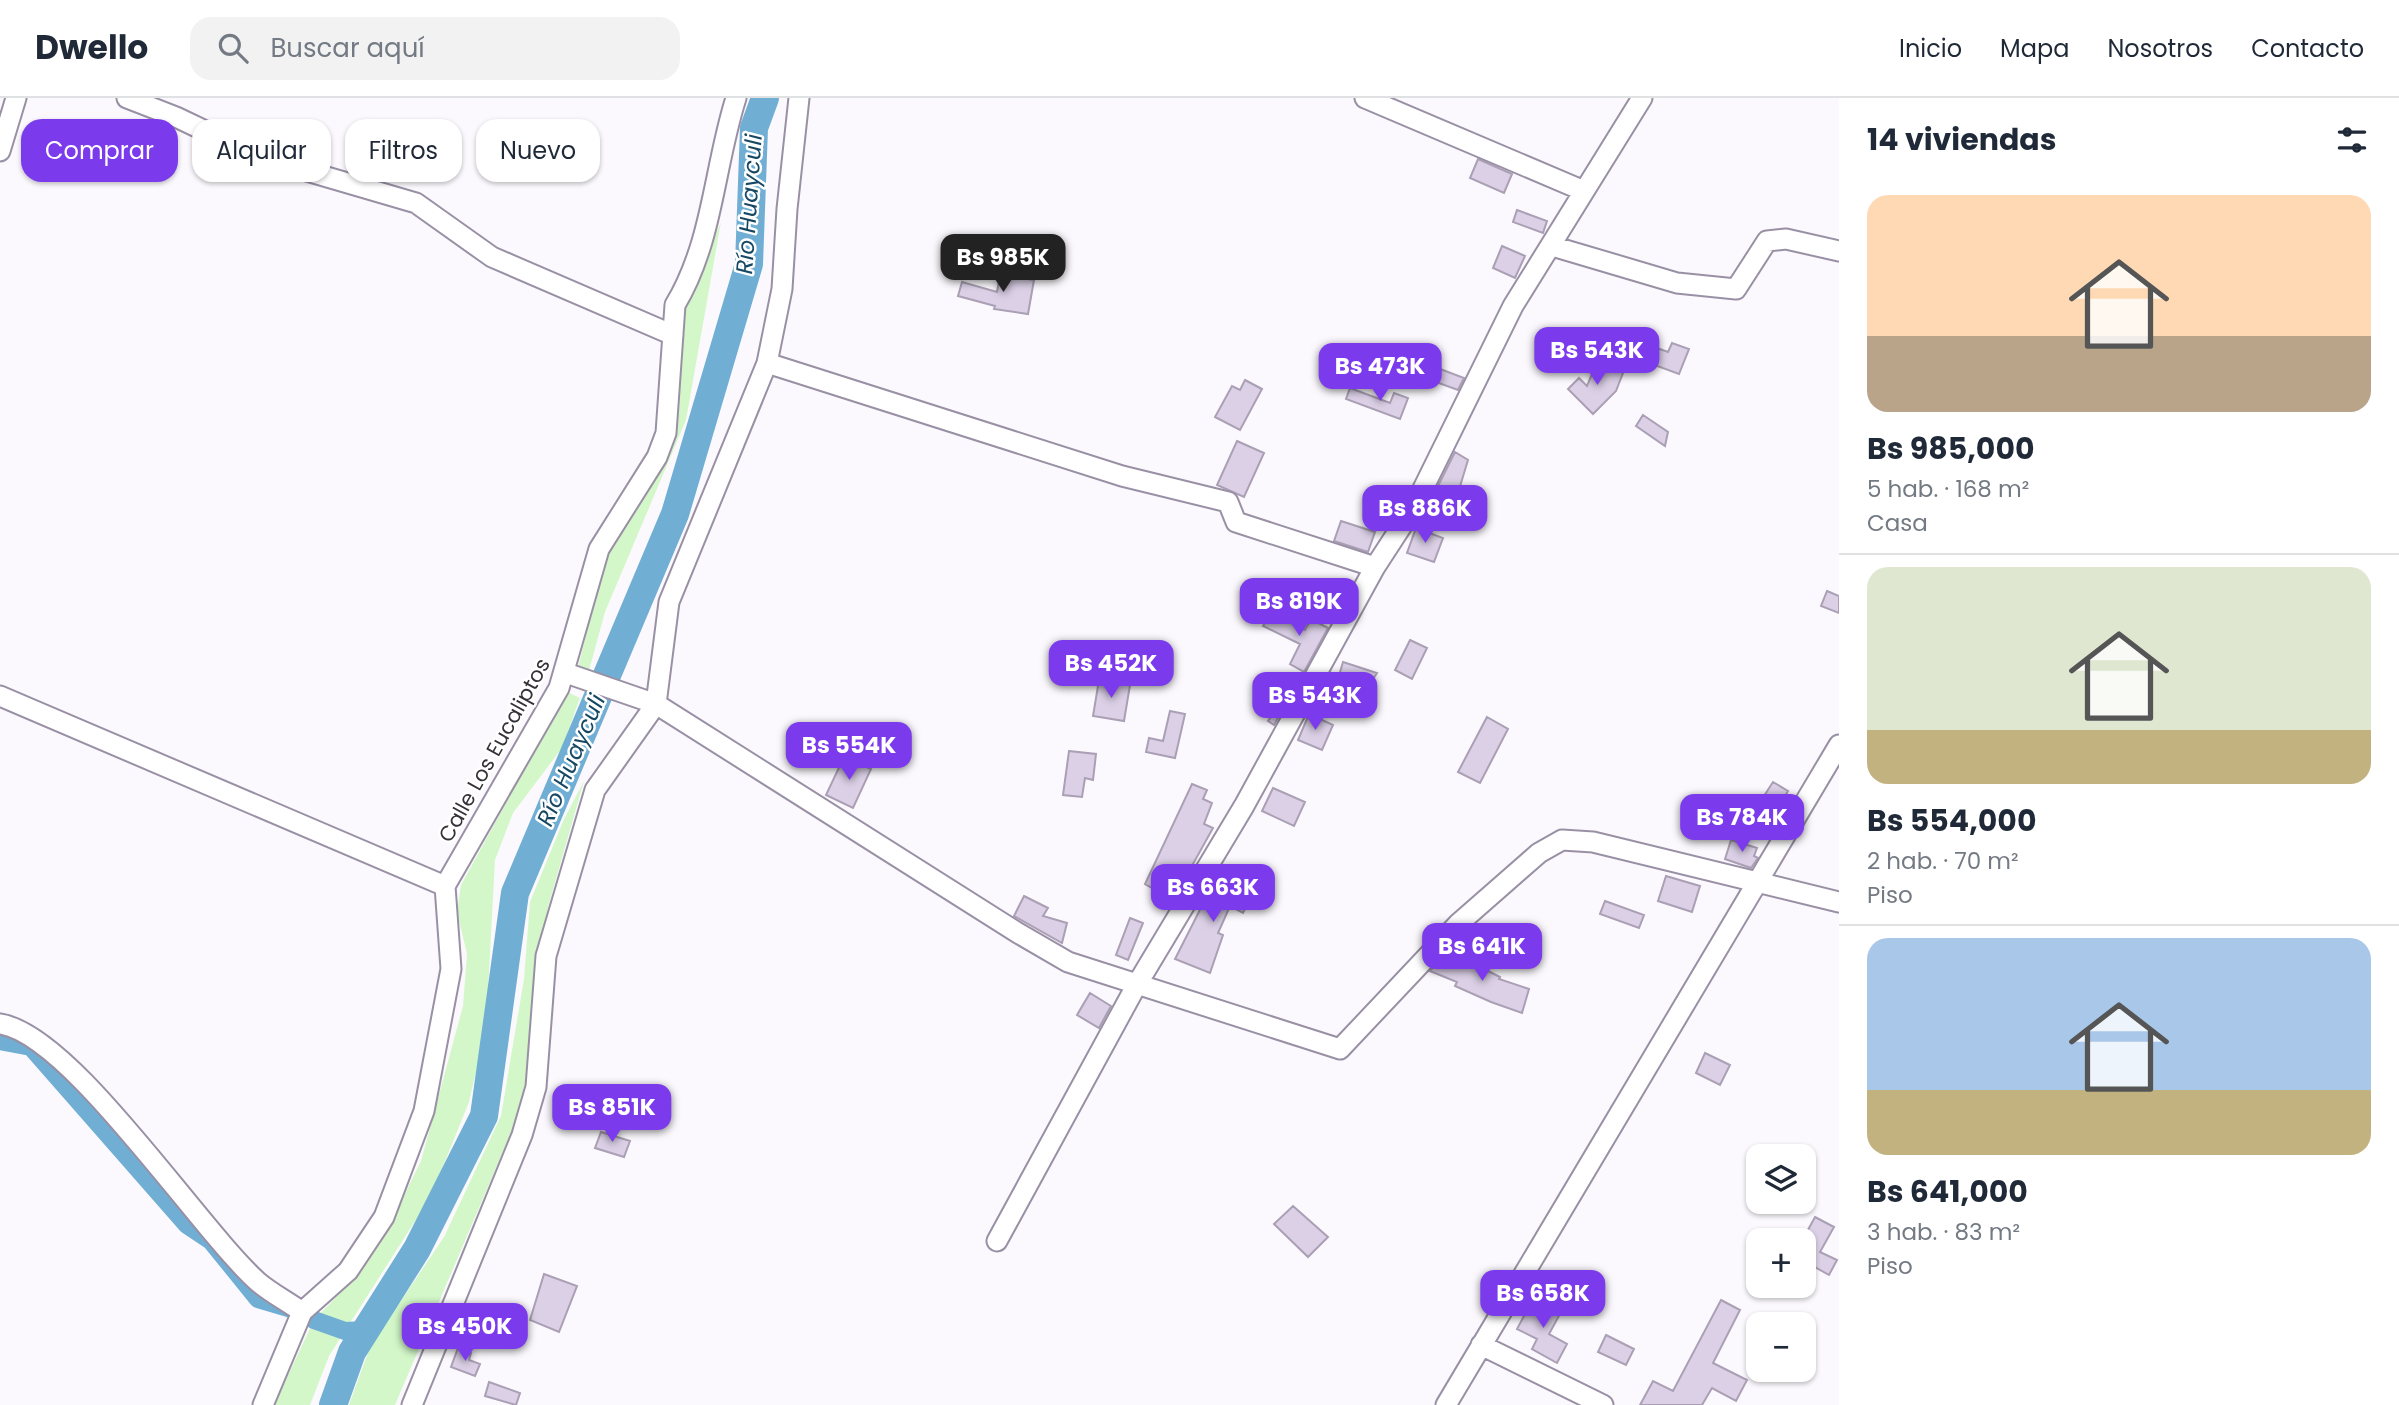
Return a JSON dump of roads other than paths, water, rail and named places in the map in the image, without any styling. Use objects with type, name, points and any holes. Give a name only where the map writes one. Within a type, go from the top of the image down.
[{"type":"street","points":[[0,151],[16,98]]},
{"type":"street","points":[[127,98],[176,117],[262,158],[416,203],[492,257],[673,335]]},
{"type":"street","name":"Calle Los Eucaliptos","points":[[445,886],[574,676],[599,549],[657,457],[666,433],[675,305],[685,288],[705,236],[723,139],[736,98]]},
{"type":"street","points":[[412,1405],[522,1135],[536,1087],[546,956],[595,789],[647,702],[669,602],[767,363],[782,289],[799,98]]},
{"type":"street","points":[[1365,98],[1584,191]]},
{"type":"street","points":[[998,1241],[1136,986],[1244,806],[1375,567],[1414,507],[1487,354],[1642,98]]},
{"type":"street","points":[[1552,246],[1677,283],[1736,289],[1767,241],[1786,239],[1839,251]]},
{"type":"street","points":[[767,363],[1122,476],[1228,502],[1237,522],[1375,567]]},
{"type":"street","points":[[574,676],[647,702],[1068,962],[1136,986],[1340,1049],[1458,924],[1539,853],[1562,840],[1593,842],[1839,902]]},
{"type":"street","points":[[0,696],[445,886],[451,968],[424,1111],[384,1217],[348,1271],[302,1312],[264,1405]]},
{"type":"street","points":[[1446,1405],[1839,745]]},
{"type":"street","points":[[0,1024],[18,1027],[69,1066],[259,1282],[302,1312]]},
{"type":"street","points":[[1481,1345],[1603,1405]]},
{"type":"waterway","name":"Río Huayculi","points":[[333,1405],[352,1352],[417,1249],[484,1116],[515,893],[675,514],[749,264],[754,128],[765,98]]},
{"type":"waterway","points":[[0,1041],[31,1047],[187,1225],[211,1241],[258,1299],[302,1312],[314,1320],[345,1331],[366,1330]]}]
